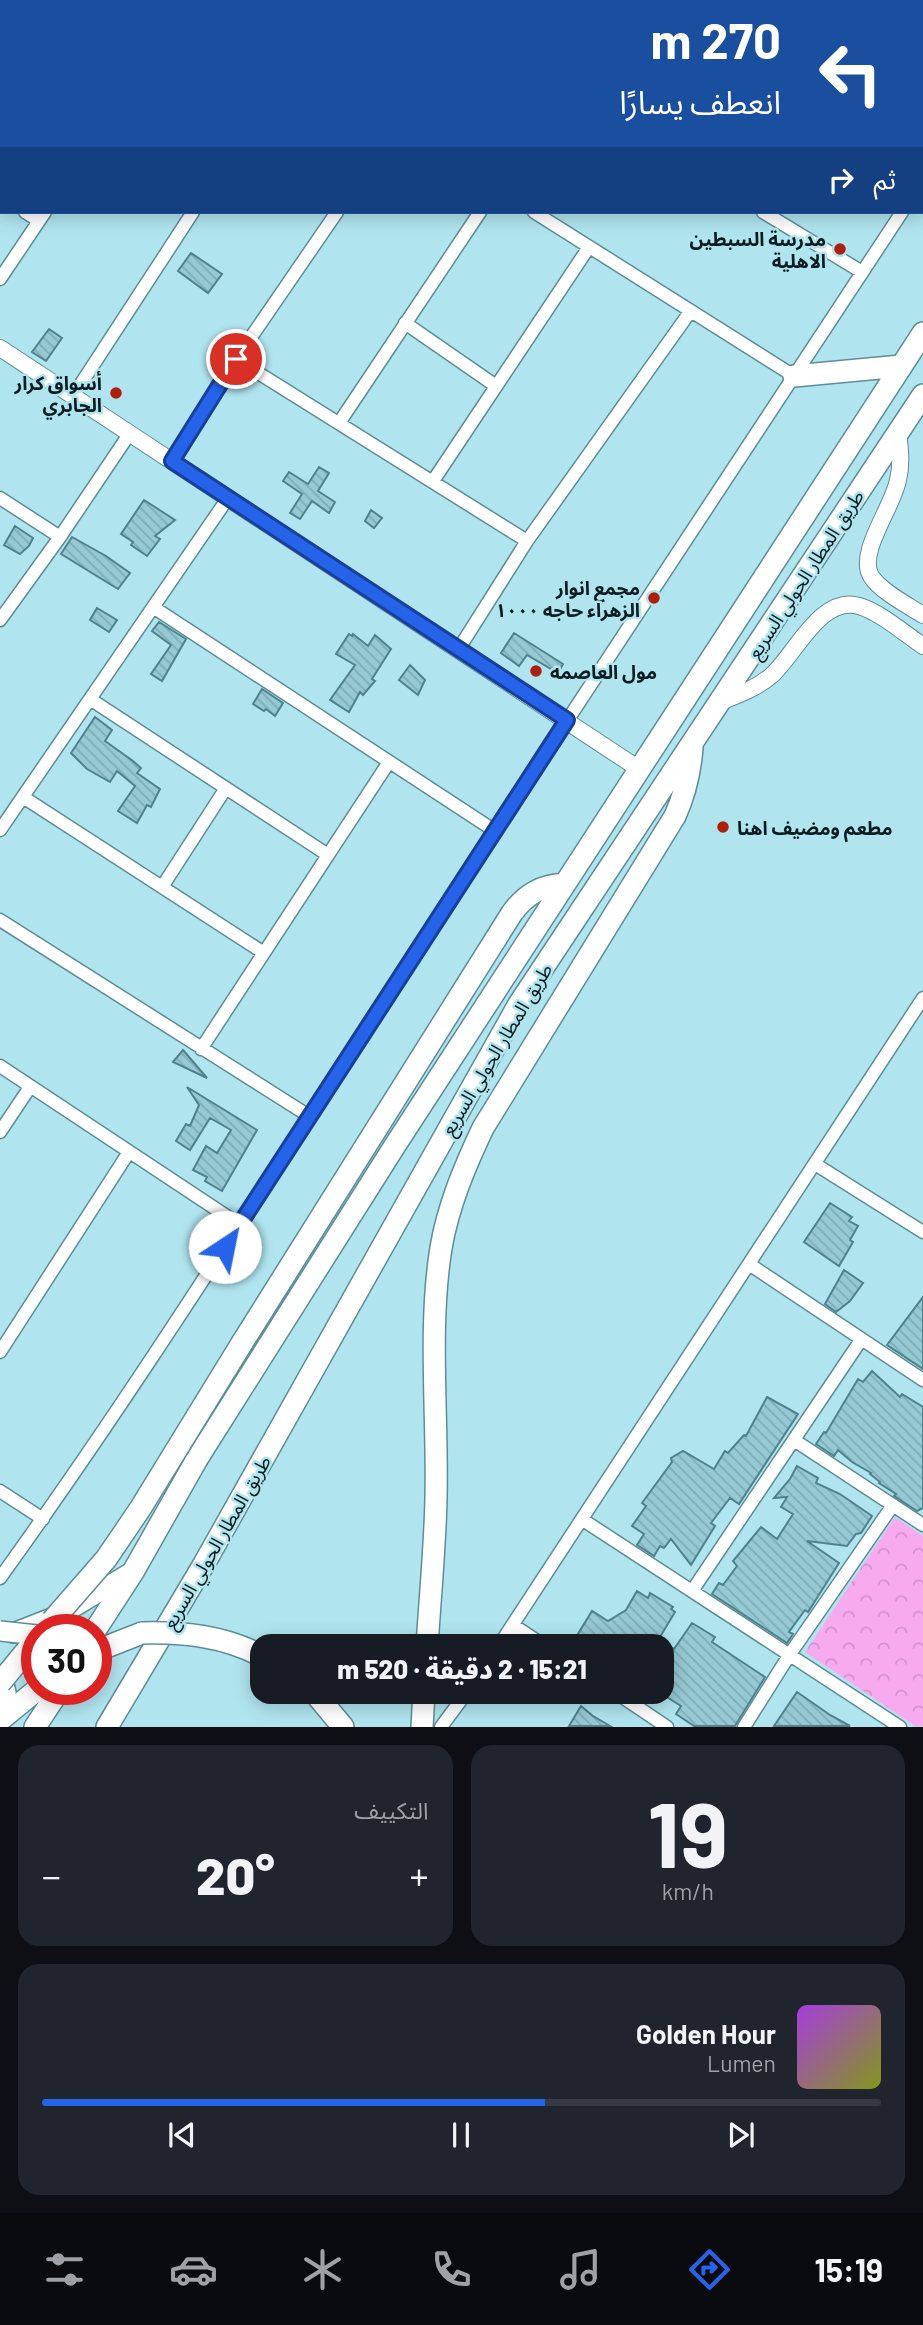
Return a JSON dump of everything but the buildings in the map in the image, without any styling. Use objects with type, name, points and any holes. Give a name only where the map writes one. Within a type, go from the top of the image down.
[{"type":"highway","name":"طريق المطار الحولي السريع","points":[[106,1614],[133,1572],[197,1459],[394,1147],[923,333]]},
{"type":"highway","points":[[793,376],[901,366]]},
{"type":"highway","name":"طريق المطار الحولي السريع","points":[[107,1727],[204,1564],[519,1004],[923,395]]},
{"type":"highway","points":[[427,1634],[436,1499],[436,1288],[451,1206],[465,1166],[483,1128],[675,816],[685,794],[691,770],[692,746]]},
{"type":"highway","points":[[57,1614],[106,1559],[140,1509],[512,913],[534,891],[555,884],[565,884]]},
{"type":"highway","points":[[112,1645],[142,1633],[179,1632],[229,1642],[250,1651]]},
{"type":"highway","points":[[0,1683],[21,1656]]},
{"type":"highway","points":[[0,1718],[21,1702]]},
{"type":"highway","points":[[324,1704],[343,1727]]},
{"type":"highway","points":[[422,1727],[423,1704]]},
{"type":"highway","points":[[35,1727],[49,1705]]},
{"type":"main road","points":[[0,1637],[28,1629],[62,1614],[133,1572]]},
{"type":"main road","points":[[0,1631],[21,1634]]},
{"type":"main road","points":[[112,1634],[142,1633]]},
{"type":"main road","points":[[0,1677],[6,1688],[7,1699],[0,1718]]},
{"type":"street","points":[[73,396],[192,214]]},
{"type":"street","points":[[172,461],[236,359],[336,214]]},
{"type":"street","points":[[340,423],[479,214]]},
{"type":"street","points":[[537,214],[793,376]]},
{"type":"street","points":[[766,214],[862,272]]},
{"type":"street","points":[[0,1578],[43,1519],[240,1225],[567,720],[901,214]]},
{"type":"street","points":[[0,279],[42,216]]},
{"type":"street","points":[[433,481],[589,247]]},
{"type":"street","points":[[458,650],[527,541],[690,312]]},
{"type":"street","points":[[405,323],[496,386]]},
{"type":"street","points":[[0,348],[639,769]]},
{"type":"street","points":[[236,359],[527,541]]},
{"type":"street","points":[[898,432],[901,456],[898,482],[867,554],[867,568],[879,585],[923,615]]},
{"type":"street","points":[[0,620],[130,433]]},
{"type":"street","points":[[0,498],[60,537]]},
{"type":"street","points":[[0,830],[228,498]]},
{"type":"street","points":[[720,702],[763,682],[781,665],[824,613],[842,605],[862,606],[923,646]]},
{"type":"street","points":[[153,607],[495,831]]},
{"type":"street","points":[[90,699],[328,855]]},
{"type":"street","points":[[201,1049],[389,762]]},
{"type":"street","points":[[162,887],[226,788]]},
{"type":"street","points":[[23,797],[264,953]]},
{"type":"street","points":[[0,919],[309,1116]]},
{"type":"street","points":[[507,1634],[923,998]]},
{"type":"street","points":[[0,1066],[240,1225]]},
{"type":"street","points":[[0,1132],[30,1087]]},
{"type":"street","points":[[0,1352],[130,1152]]},
{"type":"street","points":[[815,1164],[923,1231]]},
{"type":"street","points":[[749,1264],[923,1380]]},
{"type":"street","points":[[692,1591],[861,1340]]},
{"type":"street","points":[[794,1440],[923,1525]]},
{"type":"street","points":[[0,1491],[43,1519]]},
{"type":"street","points":[[744,1727],[790,1654],[893,1505]]},
{"type":"street","points":[[583,1520],[900,1727]]},
{"type":"street","points":[[513,1625],[526,1634]]},
{"type":"street","points":[[442,1727],[458,1704]]},
{"type":"street","points":[[633,1704],[667,1727]]},
{"type":"green space","points":[[895,1517],[923,1536],[923,1726],[915,1726],[805,1652]]},
{"type":"place","name":"مدرسة السبطين الاهلية","points":[[840,249]]},
{"type":"place","name":"أسواق كرار الجابري","points":[[116,393]]},
{"type":"place","name":"مجمع انوار الزهراء حاجه ١٠٠٠","points":[[654,598]]},
{"type":"place","name":"مول العاصمه","points":[[536,671]]},
{"type":"place","name":"مطعم ومضيف اهنا","points":[[723,827]]},
{"type":"route","points":[[225,1247],[567,720],[172,461],[236,359]]}]
